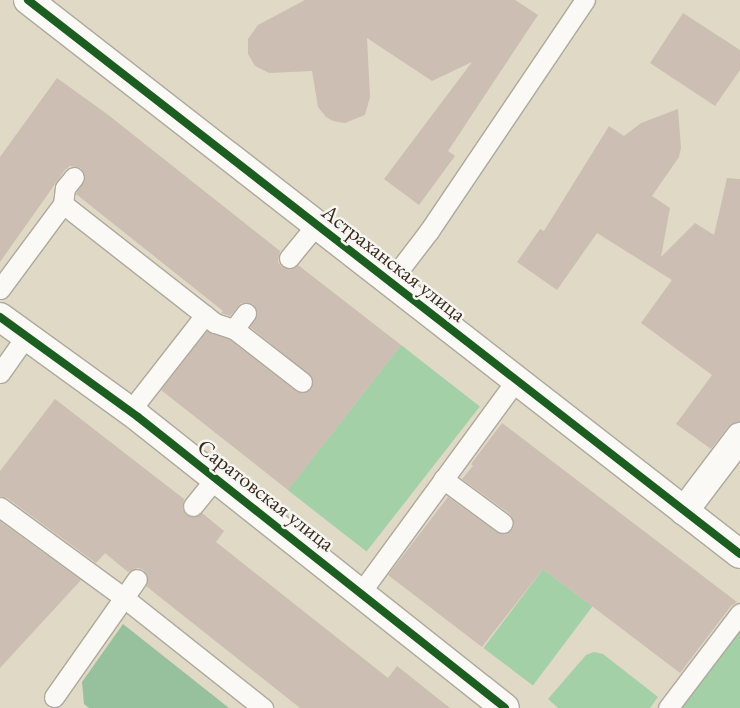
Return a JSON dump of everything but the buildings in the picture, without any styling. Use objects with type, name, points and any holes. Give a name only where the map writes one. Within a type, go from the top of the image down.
[{"type":"street","name":"Астраханская улица","points":[[28,0],[740,554]]},
{"type":"street","name":"Саратовская улица","points":[[0,317],[130,411],[361,592],[505,708]]},
{"type":"street","points":[[684,511],[740,437]]},
{"type":"lane","points":[[390,282],[429,231],[585,0]]},
{"type":"lane","points":[[0,288],[63,204],[66,188],[74,177]]},
{"type":"lane","points":[[63,204],[215,323],[234,329],[302,382]]},
{"type":"lane","points":[[289,258],[316,225]]},
{"type":"lane","points":[[234,329],[246,313]]},
{"type":"lane","points":[[130,411],[205,315]]},
{"type":"lane","points":[[0,373],[26,336]]},
{"type":"lane","points":[[361,592],[516,380]]},
{"type":"lane","points":[[194,506],[216,478]]},
{"type":"lane","points":[[443,479],[503,523]]},
{"type":"lane","points":[[0,507],[123,597],[263,708]]},
{"type":"lane","points":[[54,697],[136,578]]},
{"type":"lane","points":[[668,708],[740,613]]},
{"type":"green space","points":[[401,345],[480,407],[367,552],[288,490]]},
{"type":"green space","points":[[543,569],[593,606],[533,685],[483,648]]},
{"type":"green space","points":[[123,624],[229,708],[89,708],[84,704],[82,682]]},
{"type":"green space","points":[[740,628],[740,708],[679,708]]},
{"type":"green space","points":[[594,652],[603,654],[658,697],[650,708],[558,708],[548,699],[586,655]]},
{"type":"cycle path","points":[[28,0],[740,554]]},
{"type":"cycle path","points":[[0,317],[138,417],[505,708]]}]
